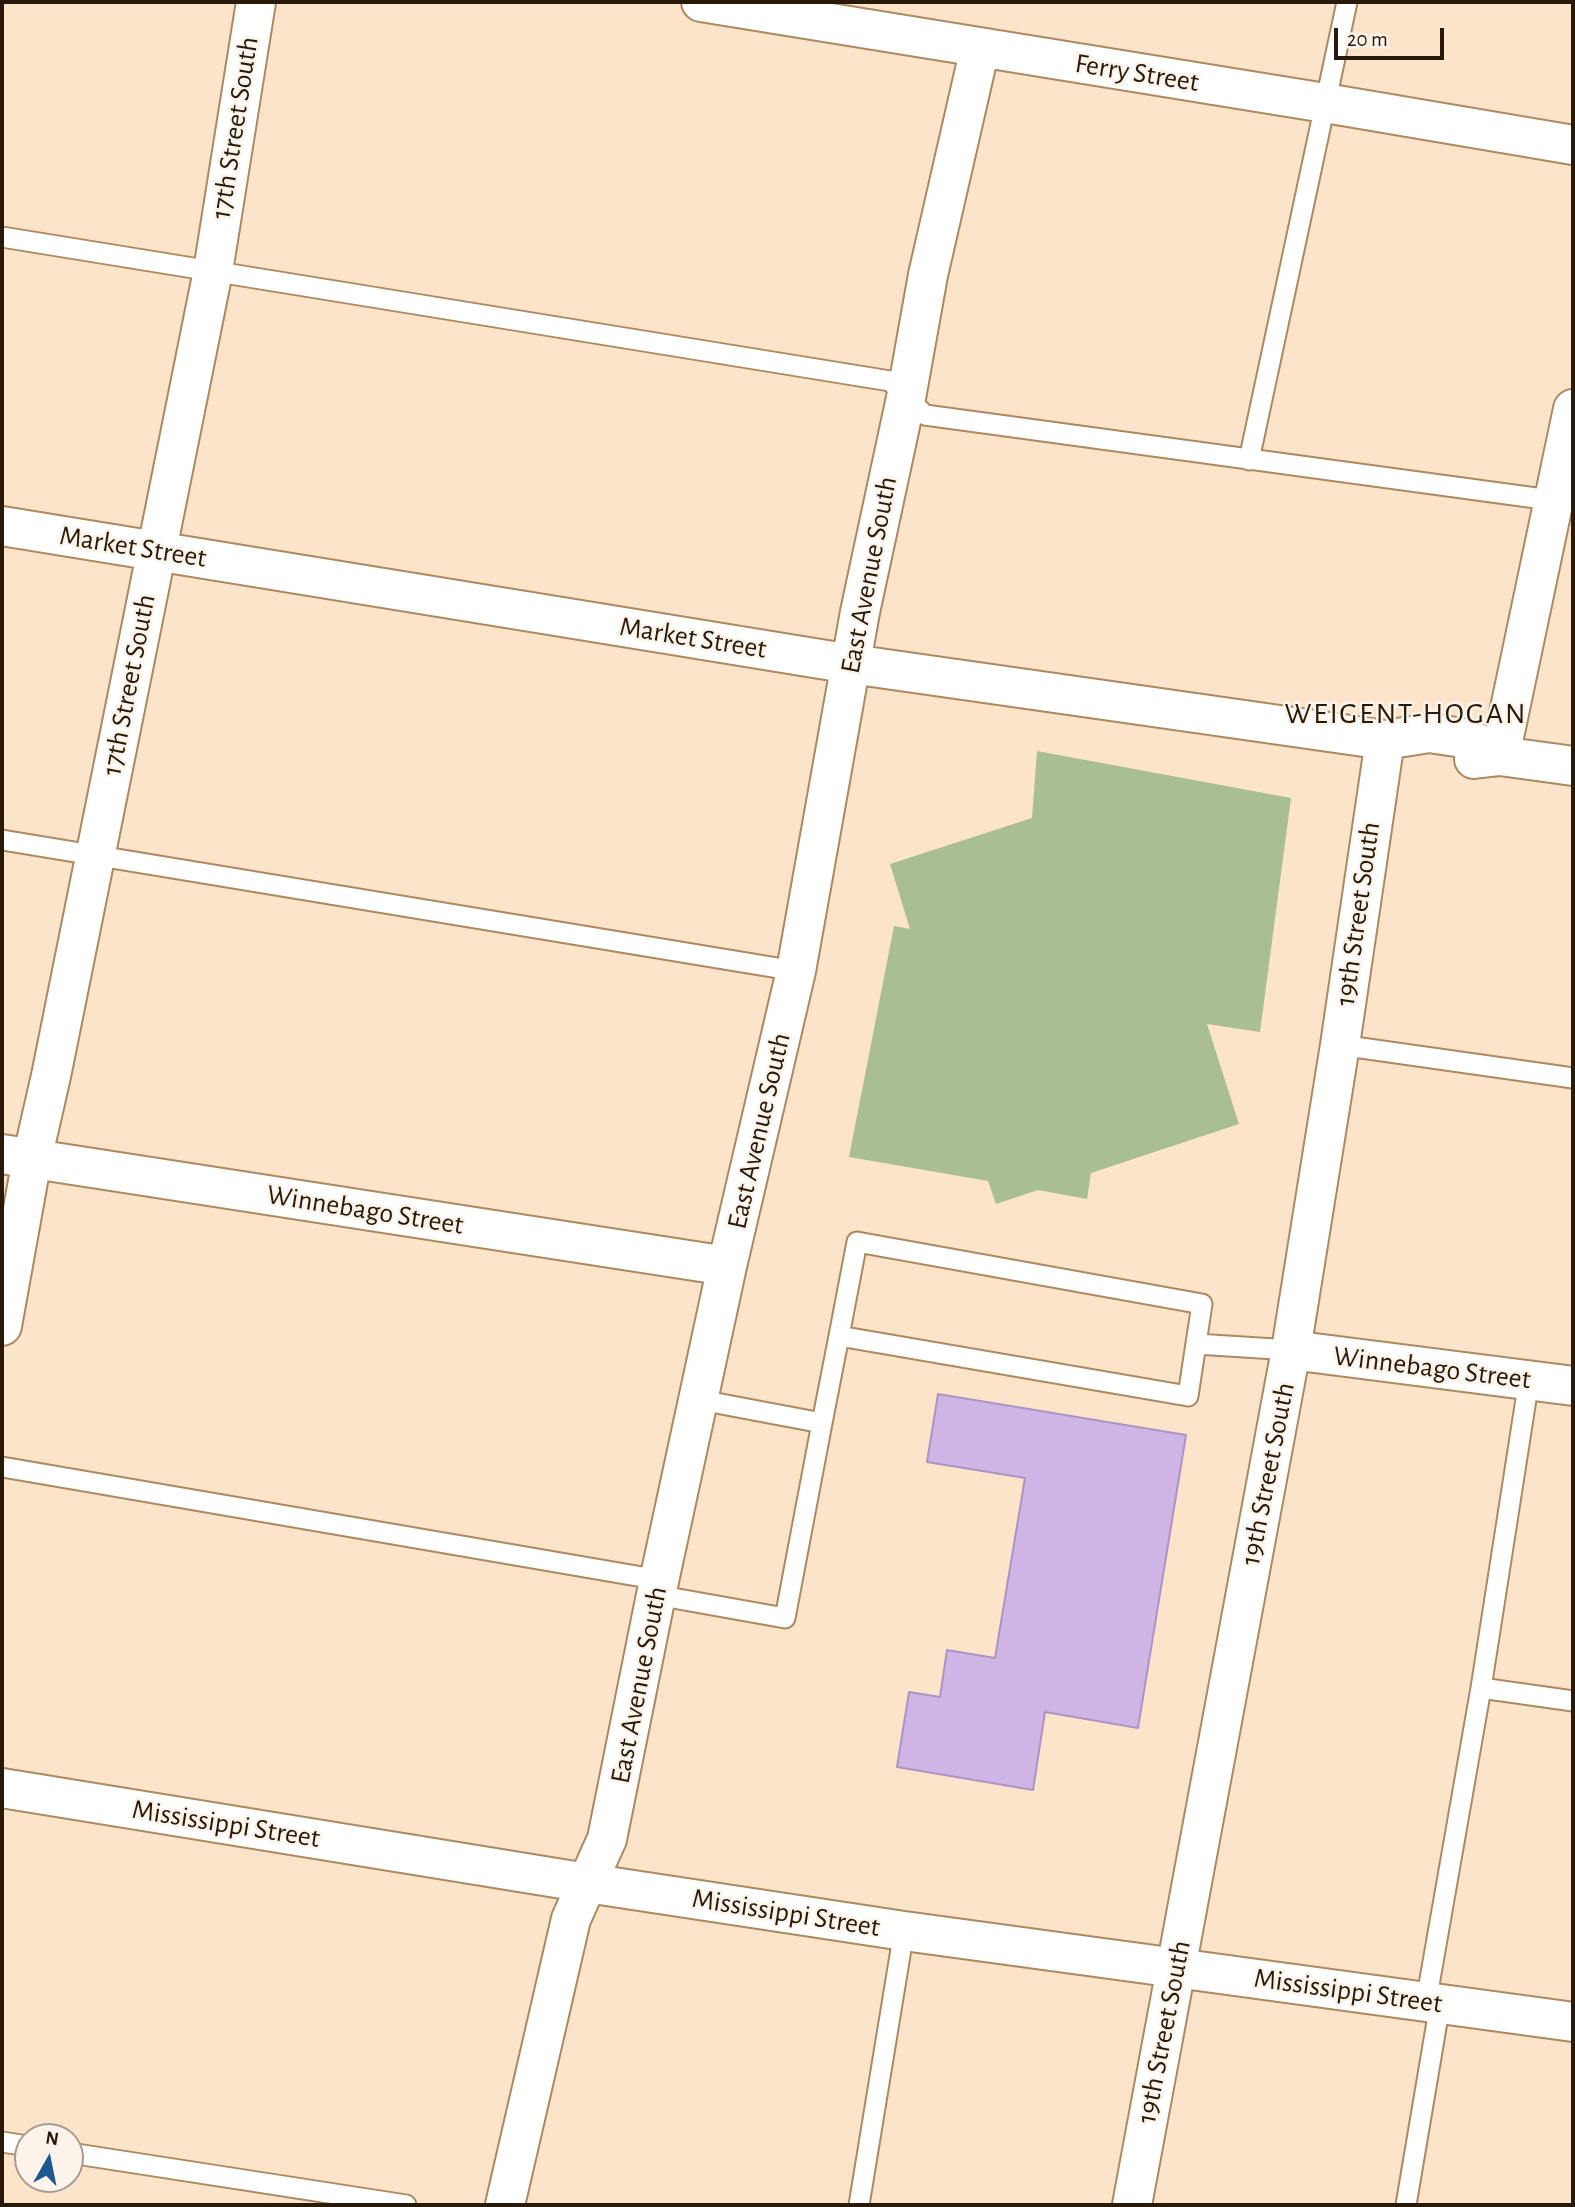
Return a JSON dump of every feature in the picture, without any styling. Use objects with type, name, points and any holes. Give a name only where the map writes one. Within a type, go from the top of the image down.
[{"type":"street","name":"17th Street South","points":[[2,1326],[17,1157],[51,1076],[213,271],[256,2]]},
{"type":"street","name":"Ferry Street","points":[[701,2],[811,11],[980,48],[1573,145]]},
{"type":"street","name":"East Avenue South","points":[[505,2205],[571,1919],[607,1839],[727,1266],[796,971],[851,664],[928,275],[980,48]]},
{"type":"street","points":[[1500,756],[1564,501],[1573,409]]},
{"type":"street","name":"Market Street","points":[[2,526],[851,664],[1385,740],[1429,733],[1471,739],[1500,756],[1573,766]]},
{"type":"street","name":"19th Street South","points":[[1132,2205],[1291,1350],[1385,740]]},
{"type":"street","name":"Winnebago Street","points":[[17,1157],[727,1266]]},
{"type":"street","name":"Winnebago Street","points":[[1291,1350],[1573,1386]]},
{"type":"street","name":"Mississippi Street","points":[[2,1788],[904,1931],[1573,2022]]},
{"type":"lane","points":[[1249,460],[1346,2]]},
{"type":"lane","points":[[2,237],[890,381],[925,415],[1564,501]]},
{"type":"lane","points":[[2,840],[796,971]]},
{"type":"lane","points":[[1339,1045],[1573,1078]]},
{"type":"lane","points":[[2,1467],[658,1588],[785,1618],[856,1242],[1202,1304],[1188,1396],[839,1336]]},
{"type":"lane","points":[[1196,1344],[1291,1350]]},
{"type":"lane","points":[[1406,2205],[1433,2003],[1529,1380]]},
{"type":"lane","points":[[700,1400],[822,1423]]},
{"type":"lane","points":[[1481,1688],[1573,1702]]},
{"type":"lane","points":[[859,2205],[904,1931]]},
{"type":"lane","points":[[84,2155],[406,2205]]},
{"type":"green space","points":[[1037,751],[1291,798],[1260,1032],[1207,1024],[1239,1124],[1091,1173],[1087,1199],[1038,1190],[996,1204],[988,1181],[849,1157],[894,926],[910,929],[890,864],[1032,818]]},
{"type":"building","points":[[938,1394],[1186,1435],[1138,1728],[1045,1712],[1033,1790],[897,1767],[909,1692],[940,1697],[947,1650],[995,1658],[1025,1478],[927,1462]]},
{"type":"district","name":"WEIGENT-HOGAN","points":[[1406,714]]}]
